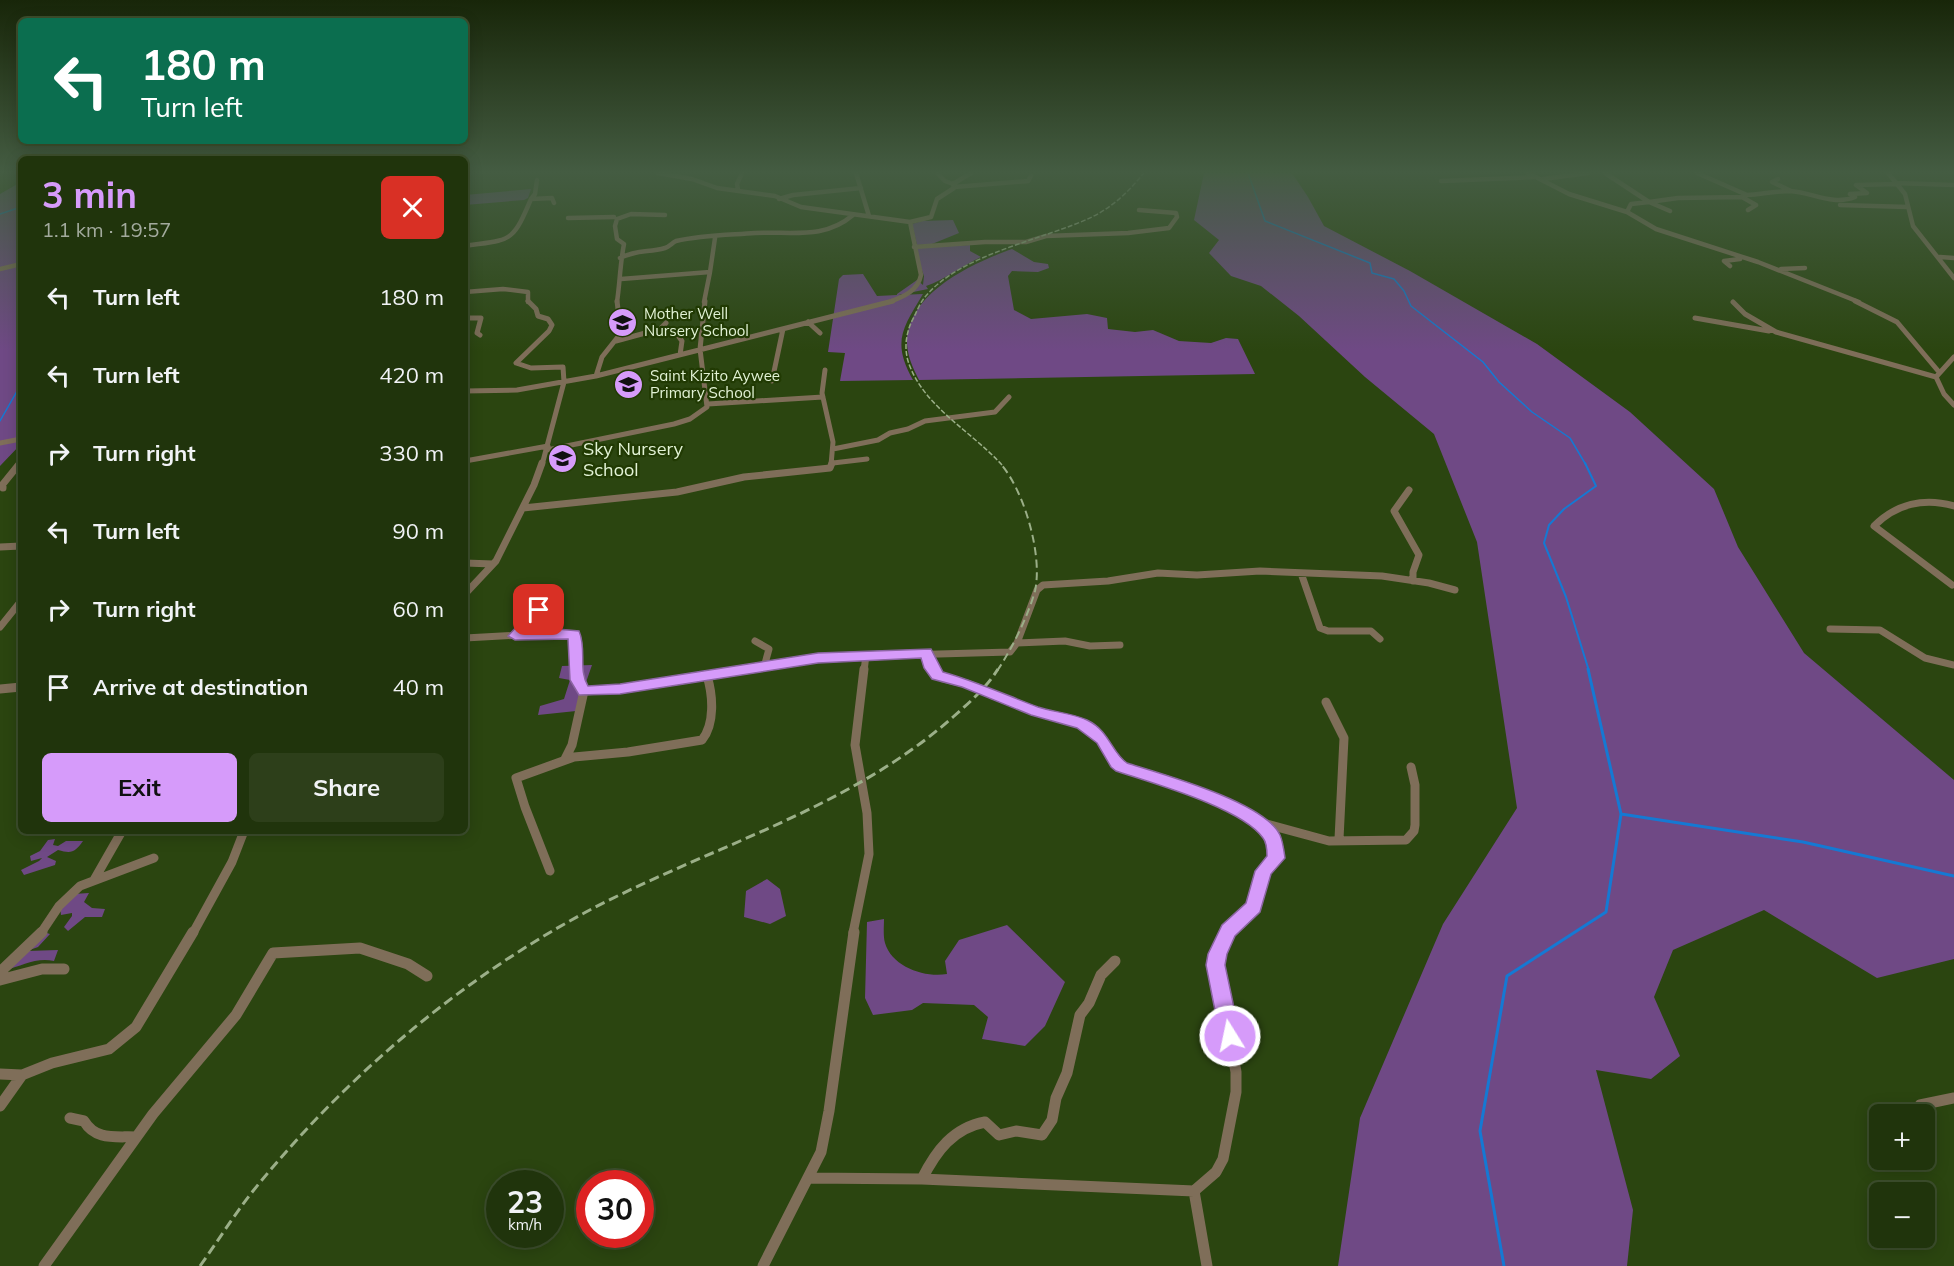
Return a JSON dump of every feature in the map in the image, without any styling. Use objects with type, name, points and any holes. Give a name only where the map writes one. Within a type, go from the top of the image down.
[{"type":"street","points":[[468,246],[506,240],[514,232]]},
{"type":"street","points":[[596,376],[602,357],[621,333],[617,302],[621,279],[620,258],[624,244],[617,239],[616,232]]},
{"type":"street","points":[[620,258],[635,251],[667,248],[673,242],[758,233],[816,232]]},
{"type":"street","points":[[468,391],[517,390],[596,376],[889,302],[909,293],[922,278],[912,232]]},
{"type":"street","points":[[914,247],[1026,242],[1046,236],[1133,232]]},
{"type":"street","points":[[1665,232],[1810,281],[1892,319],[1906,332],[1937,375],[1944,394],[1954,405]]},
{"type":"street","points":[[1918,232],[1940,257],[1954,278]]},
{"type":"street","points":[[708,404],[700,350],[702,346],[701,321],[715,238]]},
{"type":"street","points":[[1940,257],[1954,258]]},
{"type":"street","points":[[1730,266],[1725,260],[1745,258]]},
{"type":"street","points":[[0,268],[18,265]]},
{"type":"street","points":[[1776,269],[1805,268]]},
{"type":"street","points":[[621,279],[710,272]]},
{"type":"street","points":[[468,292],[503,289],[528,292],[528,303],[536,309],[538,316],[548,319],[552,325],[549,332],[516,363],[531,368],[562,367],[564,382],[547,448],[523,508],[493,564],[468,591]]},
{"type":"street","points":[[1733,302],[1745,314],[1776,332]]},
{"type":"street","points":[[468,318],[481,318],[478,330],[480,335]]},
{"type":"street","points":[[1695,318],[1776,332],[1937,375]]},
{"type":"street","points":[[808,322],[819,333]]},
{"type":"street","points":[[616,342],[660,329],[666,323]]},
{"type":"street","points":[[772,381],[783,329]]},
{"type":"street","points":[[679,337],[680,355]]},
{"type":"street","points":[[1937,375],[1954,357]]},
{"type":"street","points":[[523,508],[606,502],[694,490],[744,477],[830,468],[833,463],[833,449],[823,397],[825,370]]},
{"type":"street","points":[[468,461],[547,448],[684,421],[708,404],[823,397]]},
{"type":"street","points":[[833,449],[873,442],[890,433],[908,429],[926,421],[994,412],[1009,398]]},
{"type":"street","points":[[0,443],[18,440]]},
{"type":"street","points":[[833,463],[867,459]]},
{"type":"street","points":[[3,488],[3,484],[18,466]]},
{"type":"street","points":[[1408,490],[1395,511],[1419,555],[1413,572],[1413,581]]},
{"type":"street","points":[[1952,585],[1874,526],[1883,516],[1908,505],[1938,501],[1954,506]]},
{"type":"street","points":[[0,547],[18,546]]},
{"type":"street","points":[[468,563],[493,564]]},
{"type":"street","points":[[584,691],[620,689],[818,658],[1010,652],[1017,643],[1040,586],[1108,581],[1163,573],[1260,571],[1382,576],[1455,590]]},
{"type":"street","points":[[1301,573],[1320,628],[1328,631],[1371,631],[1380,639]]},
{"type":"street","points":[[515,636],[544,603]]},
{"type":"street","points":[[0,627],[18,604]]},
{"type":"street","points":[[0,614],[11,613]]},
{"type":"street","points":[[1830,629],[1880,630],[1925,658],[1954,665]]},
{"type":"street","points":[[468,638],[557,633],[574,635],[577,680],[584,691],[572,745],[565,759]]},
{"type":"street","points":[[755,641],[769,649],[764,667]]},
{"type":"street","points":[[1017,643],[1065,641],[1090,646],[1120,645]]},
{"type":"street","points":[[926,653],[931,668],[938,675],[967,684],[1036,712],[1082,724],[1102,739],[1116,763],[1122,767],[1204,794],[1258,822],[1329,841],[1340,839],[1397,841],[1411,836],[1414,831],[1416,804],[1411,767]]},
{"type":"street","points":[[763,1266],[809,1178],[822,1145],[855,922],[869,854],[867,813],[855,745],[866,655]]},
{"type":"street","points":[[712,687],[726,674]]},
{"type":"street","points":[[550,871],[515,781],[519,776],[565,759],[702,740],[708,734],[712,687],[707,676]]},
{"type":"street","points":[[0,689],[18,687]]},
{"type":"street","points":[[1326,702],[1344,738],[1340,839]]},
{"type":"street","points":[[809,1178],[922,1179],[1194,1191],[1216,1172],[1223,1159],[1236,1092],[1236,1072],[1216,965],[1218,954],[1229,931],[1254,907],[1264,871],[1276,858],[1273,837],[1258,822]]},
{"type":"street","points":[[94,880],[120,834]]},
{"type":"street","points":[[0,1074],[22,1075],[52,1063],[109,1049],[136,1027],[200,921],[232,862],[243,834]]},
{"type":"street","points":[[0,972],[10,960],[41,933],[73,892],[94,880],[154,858]]},
{"type":"street","points":[[44,1266],[136,1137],[236,1015],[273,953],[360,948],[408,964],[427,976]]},
{"type":"street","points":[[922,1179],[933,1157],[951,1137],[969,1124],[985,1122],[999,1135],[1016,1131],[1042,1136],[1052,1120],[1056,1098],[1067,1073],[1080,1015],[1104,971],[1115,961]]},
{"type":"street","points":[[0,980],[42,969],[64,969]]},
{"type":"street","points":[[0,1106],[22,1075]]},
{"type":"street","points":[[1925,1104],[1954,1098]]},
{"type":"street","points":[[70,1118],[84,1121],[91,1133],[100,1137],[136,1137]]},
{"type":"street","points":[[1194,1191],[1207,1266]]},
{"type":"shaded area","points":[[0,232],[18,232],[18,447],[0,466]]},
{"type":"shaded area","points":[[914,232],[959,233],[932,244],[917,245]]},
{"type":"shaded area","points":[[1209,232],[1336,232],[1410,271],[1537,344],[1630,412],[1714,489],[1738,547],[1804,653],[1954,780],[1954,959],[1877,978],[1764,910],[1673,950],[1654,997],[1680,1056],[1651,1079],[1596,1070],[1633,1210],[1627,1266],[1338,1266],[1360,1118],[1443,924],[1517,808],[1477,542],[1434,434],[1365,377],[1299,316],[1261,286],[1231,276],[1209,253],[1219,240]]},
{"type":"shaded area","points":[[970,245],[970,251],[981,257],[926,286],[928,289],[898,295],[923,294],[902,336],[903,355],[913,380],[840,381],[845,353],[828,352],[839,279],[843,275],[863,274],[877,296],[897,295],[917,280],[923,285],[924,276],[914,248]]},
{"type":"shaded area","points":[[1012,249],[1034,262],[1048,264],[1049,268],[1038,272],[1012,271],[1008,276],[1014,310],[1031,319],[1087,314],[1107,318],[1108,329],[1135,332],[1153,330],[1179,341],[1211,343],[1226,338],[1238,339],[1255,374],[919,380],[907,344],[910,326],[918,310],[944,283],[979,263]]},
{"type":"shaded area","points":[[592,665],[576,711],[538,715],[540,706],[564,699],[570,680],[559,678],[562,666]]},
{"type":"shaded area","points":[[55,839],[53,845],[58,846],[66,841],[83,841],[73,851],[58,850],[47,857],[56,861],[55,865],[24,875],[21,870],[42,858],[31,861],[30,856],[40,851],[48,840]]},
{"type":"shaded area","points":[[767,879],[780,889],[786,916],[770,924],[744,917],[746,891]]},
{"type":"shaded area","points":[[89,893],[84,902],[92,908],[105,909],[102,917],[85,917],[68,931],[64,927],[72,913],[61,915],[60,906],[73,894]]},
{"type":"shaded area","points":[[884,919],[885,943],[895,959],[910,969],[938,975],[947,974],[945,961],[959,940],[1007,925],[1065,982],[1045,1026],[1025,1046],[982,1039],[988,1017],[974,1005],[923,1003],[912,1010],[873,1015],[865,998],[867,922]]},
{"type":"shaded area","points":[[40,931],[50,934],[38,947],[27,951],[58,950],[54,961],[35,961],[5,970]]},
{"type":"waterway","points":[[1293,232],[1370,263],[1372,273],[1394,279],[1404,291],[1411,306],[1483,362],[1499,382],[1532,412],[1570,438],[1586,465]]},
{"type":"waterway","points":[[0,421],[18,390]]},
{"type":"waterway","points":[[1586,465],[1596,486],[1564,509],[1549,525],[1544,543],[1566,597],[1589,671]]},
{"type":"waterway","points":[[1588,669],[1621,814]]},
{"type":"waterway","points":[[1504,1266],[1480,1131],[1507,976],[1606,912],[1621,814]]},
{"type":"waterway","points":[[1621,814],[1803,842],[1954,876]]},
{"type":"railway","points":[[1000,463],[940,409],[919,383],[907,356],[906,343],[909,329],[925,297],[940,282],[980,259],[1052,232]]},
{"type":"railway","points":[[997,671],[1024,621],[1035,591],[1037,576],[1030,524],[1017,489],[1000,463]]},
{"type":"railway","points":[[200,1266],[253,1191],[325,1109],[365,1071],[448,1001],[539,939],[586,912],[776,825],[869,778],[912,749],[953,717],[983,689],[998,669]]},
{"type":"place","name":"Mother Well Nursery School","points":[[623,323]]},
{"type":"place","name":"Saint Kizito Aywee Primary School","points":[[629,385]]},
{"type":"place","name":"Sky Nursery School","points":[[562,459]]},
{"type":"route","points":[[539,610],[515,636],[557,633],[574,635],[577,680],[584,691],[620,689],[818,658],[926,653],[931,668],[943,678],[967,684],[1036,712],[1082,724],[1102,739],[1116,763],[1122,767],[1204,794],[1258,822],[1273,837],[1276,858],[1264,871],[1254,907],[1229,931],[1218,954],[1216,965],[1230,1036]]}]
